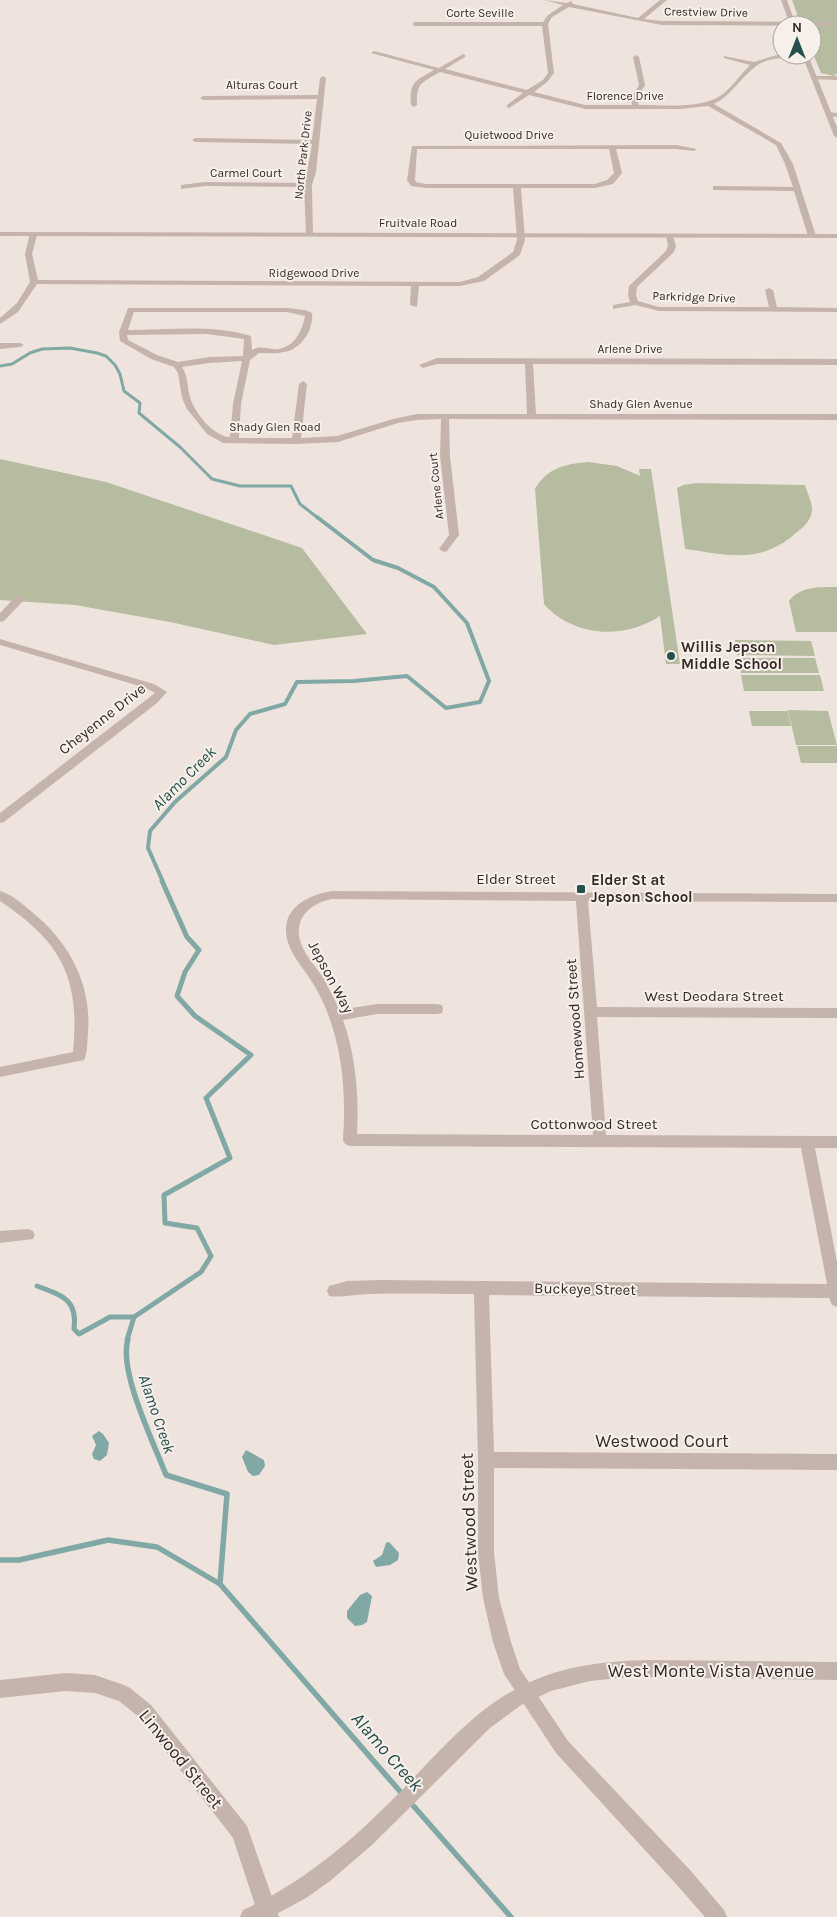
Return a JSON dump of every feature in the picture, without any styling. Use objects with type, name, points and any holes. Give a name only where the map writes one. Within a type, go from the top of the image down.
[{"type":"street","name":"Crestview Drive","points":[[546,0],[639,20],[662,23],[772,25]]},
{"type":"street","points":[[509,106],[545,81],[551,73],[545,24],[550,16],[575,0]]},
{"type":"street","points":[[639,20],[664,0]]},
{"type":"street","points":[[784,0],[789,15]]},
{"type":"street","name":"Corte Seville","points":[[415,24],[545,24]]},
{"type":"street","name":"Crestview Drive","points":[[822,24],[837,24]]},
{"type":"street","name":"Florence Drive","points":[[374,53],[578,106],[680,107],[709,104],[723,98],[754,64]]},
{"type":"street","points":[[414,105],[414,87],[438,70],[463,56]]},
{"type":"street","points":[[636,57],[642,85],[634,99],[636,107]]},
{"type":"street","points":[[726,57],[754,64],[772,59]]},
{"type":"street","points":[[809,65],[837,136]]},
{"type":"street","name":"North Park Drive","points":[[310,234],[308,185],[312,172],[314,142],[323,78]]},
{"type":"street","points":[[814,78],[837,78]]},
{"type":"street","name":"Alturas Court","points":[[203,98],[321,96]]},
{"type":"street","points":[[709,104],[779,144],[789,164],[812,236]]},
{"type":"street","points":[[828,114],[837,114]]},
{"type":"street","points":[[195,140],[314,142]]},
{"type":"street","name":"Quietwood Drive","points":[[414,147],[612,147],[618,173],[610,182],[587,187],[426,186],[414,184],[411,180],[414,147]]},
{"type":"street","points":[[612,147],[676,147],[694,149]]},
{"type":"street","name":"Carmel Court","points":[[184,186],[205,184],[308,185]]},
{"type":"street","name":"Ridgewood Drive","points":[[34,282],[460,284],[481,279],[517,253],[521,245],[517,187]]},
{"type":"street","points":[[716,188],[796,189]]},
{"type":"street","name":"Fruitvale Road","points":[[0,234],[837,236]]},
{"type":"street","points":[[0,322],[10,316],[30,291],[34,282],[28,259],[28,250],[34,235]]},
{"type":"street","name":"Parkridge Drive","points":[[669,236],[672,246],[670,252],[633,286],[632,295],[634,303],[659,309],[837,310]]},
{"type":"street","points":[[414,305],[415,284]]},
{"type":"street","points":[[769,290],[774,310]]},
{"type":"street","points":[[616,306],[634,303]]},
{"type":"street","points":[[130,310],[287,310],[305,312],[309,315],[308,322],[295,345],[281,351],[257,350],[247,358],[208,360],[177,365],[154,357],[123,337],[130,310]]},
{"type":"street","points":[[123,337],[242,335],[248,338],[247,358],[237,404],[234,441]]},
{"type":"street","points":[[0,346],[20,345]]},
{"type":"street","name":"Arlene Drive","points":[[423,366],[437,361],[837,362]]},
{"type":"street","points":[[529,362],[532,416]]},
{"type":"street","name":"Shady Glen Road","points":[[177,365],[182,373],[186,398],[191,409],[210,432],[223,440],[296,441],[338,438],[417,417],[445,416]]},
{"type":"street","points":[[296,441],[303,384]]},
{"type":"street","name":"Shady Glen Avenue","points":[[445,416],[837,417]]},
{"type":"street","name":"Arlene Court","points":[[444,549],[454,535],[445,456],[445,416]]},
{"type":"street","points":[[0,620],[20,599]]},
{"type":"street","name":"Cheyenne Drive","points":[[0,642],[150,686],[162,692],[0,819]]},
{"type":"street","points":[[0,895],[38,922],[55,940],[70,964],[78,988],[82,1033],[79,1056],[0,1072]]},
{"type":"street","name":"Elder Street","points":[[294,919],[306,904],[318,898],[332,895],[837,898]]},
{"type":"street","name":"Homewood Street","points":[[582,896],[600,1141]]},
{"type":"street","name":"Jepson Way","points":[[294,919],[292,930],[294,943],[319,982],[335,1016],[344,1043],[351,1081],[350,1140]]},
{"type":"street","points":[[335,1016],[377,1009],[437,1009]]},
{"type":"street","name":"West Deodara Street","points":[[591,1012],[837,1013]]},
{"type":"street","name":"Cottonwood Street","points":[[350,1140],[837,1142]]},
{"type":"street","points":[[807,1142],[836,1294]]},
{"type":"street","points":[[0,1238],[28,1235]]},
{"type":"street","name":"Buckeye Street","points":[[334,1291],[347,1288],[380,1287],[836,1294]]},
{"type":"street","name":"Westwood Street","points":[[481,1288],[486,1460],[486,1553],[491,1598],[502,1642],[513,1674],[562,1747],[717,1917]]},
{"type":"street","name":"Westwood Court","points":[[486,1460],[837,1462]]},
{"type":"street","name":"West Monte Vista Avenue","points":[[262,1915],[325,1874],[387,1819],[470,1732],[502,1707],[525,1693],[551,1682],[614,1669],[837,1671]]},
{"type":"street","name":"Linwood Street","points":[[0,1689],[66,1682],[95,1684],[124,1694],[145,1711],[240,1833],[262,1915]]},
{"type":"green space","points":[[792,0],[837,0],[837,73],[834,76],[821,73],[818,65],[822,65],[822,15],[797,15]]},
{"type":"green space","points":[[0,459],[106,482],[302,548],[367,634],[274,645],[170,622],[75,605],[0,600]]},
{"type":"green space","points":[[588,462],[617,466],[640,476],[639,469],[651,469],[680,664],[666,664],[660,616],[646,624],[631,629],[599,631],[584,629],[569,623],[544,604],[535,489],[545,476],[557,468]]},
{"type":"green space","points":[[697,483],[805,485],[812,505],[812,511],[805,526],[771,549],[744,555],[730,555],[685,549],[677,488]]},
{"type":"green space","points":[[817,587],[837,587],[837,632],[796,632],[789,601],[799,592],[805,590]]},
{"type":"green space","points":[[735,640],[811,641],[815,656],[737,655]]},
{"type":"green space","points":[[738,658],[815,658],[819,673],[741,673]]},
{"type":"green space","points":[[741,675],[820,675],[824,691],[744,691]]},
{"type":"green space","points":[[788,710],[828,711],[837,745],[796,745]]},
{"type":"green space","points":[[749,711],[788,711],[791,726],[752,726]]},
{"type":"green space","points":[[797,746],[837,746],[837,763],[801,763]]},
{"type":"water","points":[[99,1431],[109,1443],[107,1455],[100,1461],[94,1459],[92,1454],[96,1445],[92,1436]]},
{"type":"water","points":[[246,1450],[264,1460],[265,1466],[259,1475],[253,1476],[248,1472],[242,1457]]},
{"type":"water","points":[[389,1542],[399,1553],[398,1560],[390,1565],[376,1567],[373,1561],[382,1555],[386,1543]]},
{"type":"water","points":[[367,1592],[372,1596],[367,1622],[355,1626],[347,1618],[347,1611],[360,1595]]},
{"type":"waterway","name":"Alamo Creek","points":[[0,366],[12,364],[30,353],[42,349],[70,348],[106,356],[115,365],[120,374],[124,391],[140,403],[139,413],[180,447],[212,479],[240,486],[291,486],[300,504],[318,518]]},
{"type":"waterway","name":"Alamo Creek","points":[[163,882],[148,848],[150,831],[175,802],[226,757],[236,730],[250,714],[285,704],[297,682],[354,681],[407,676],[446,708],[480,702],[489,681],[467,623],[434,587],[398,568],[373,560],[317,517]]},
{"type":"waterway","name":"Alamo Creek","points":[[134,1317],[201,1272],[211,1256],[197,1228],[165,1223],[164,1195],[230,1158],[206,1098],[251,1055],[195,1016],[177,996],[185,972],[199,950],[187,937],[162,881]]},
{"type":"waterway","points":[[37,1286],[53,1292],[66,1300],[73,1311],[75,1319],[74,1329],[79,1334],[110,1317],[134,1317]]},
{"type":"waterway","name":"Alamo Creek","points":[[127,1340],[134,1317]]},
{"type":"waterway","name":"Alamo Creek","points":[[128,1339],[126,1353],[132,1388],[166,1475],[227,1494],[220,1584]]},
{"type":"waterway","name":"Alamo Creek","points":[[0,1560],[19,1560],[108,1540],[157,1547],[220,1584]]},
{"type":"waterway","name":"Alamo Creek","points":[[220,1584],[404,1796]]},
{"type":"waterway","name":"Alamo Creek","points":[[410,1802],[511,1917]]},
{"type":"place","name":"Willis Jepson Middle School","points":[[671,656]]},
{"type":"place","name":"Elder St at Jepson School","points":[[581,889]]}]
